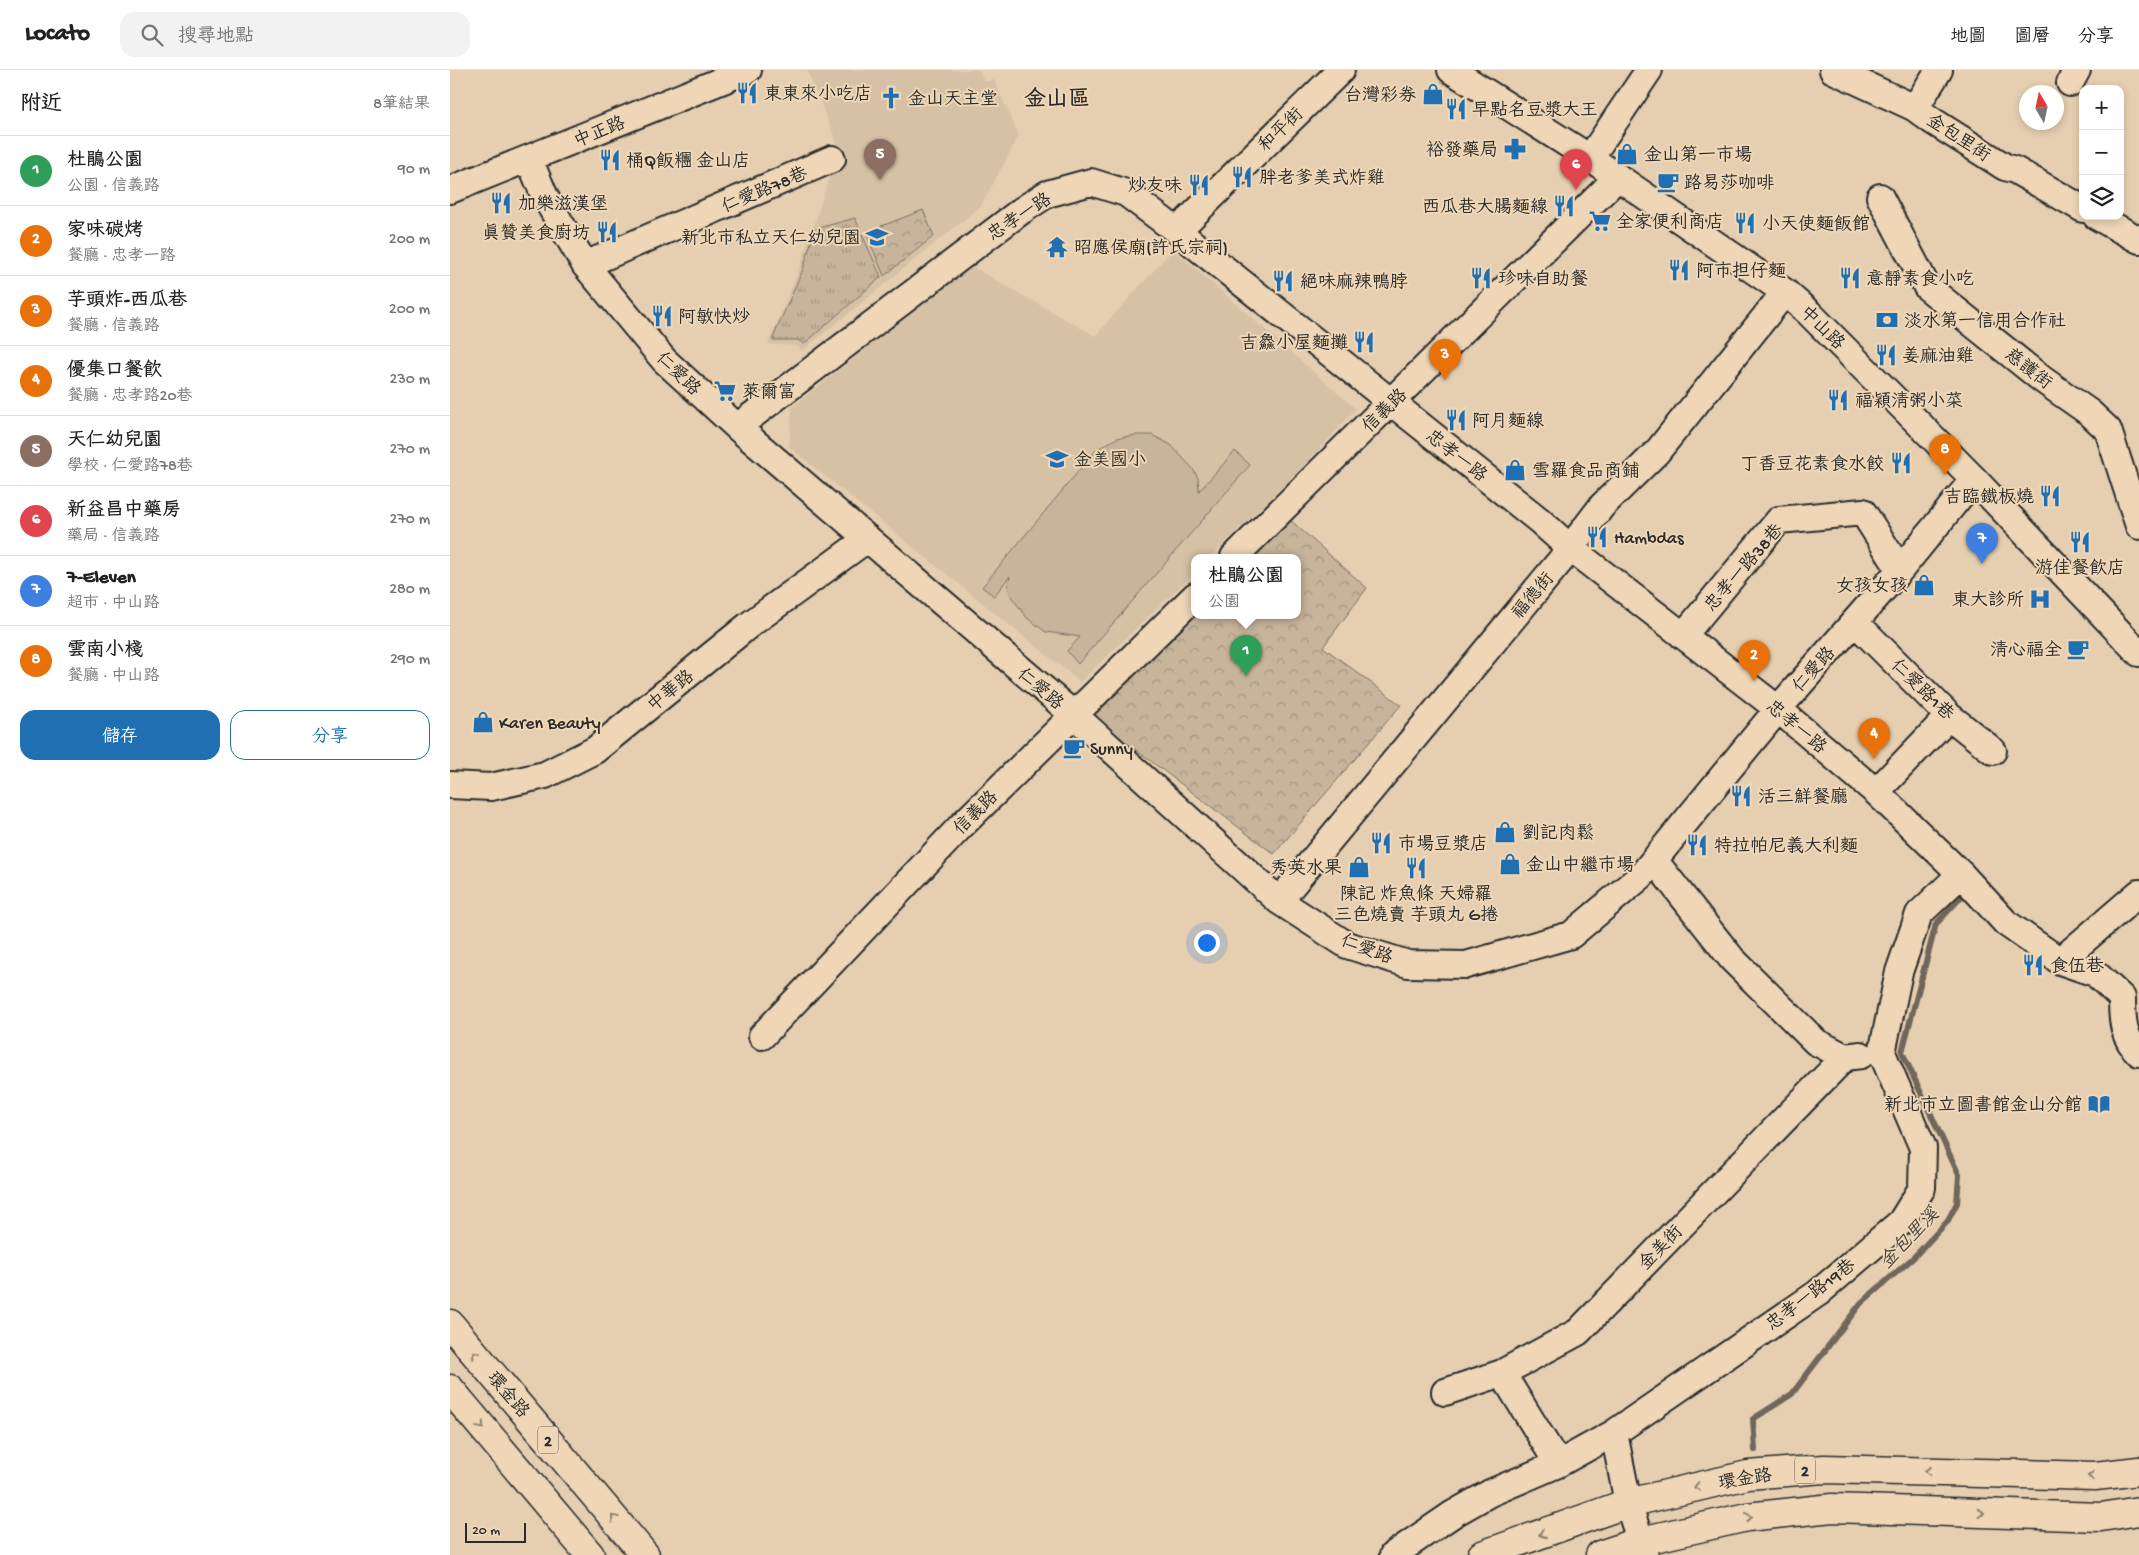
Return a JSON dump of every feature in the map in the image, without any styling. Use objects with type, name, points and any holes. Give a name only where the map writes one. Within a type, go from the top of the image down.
[{"type":"main road","name":"環金路","points":[[450,1324],[645,1555]]},
{"type":"main road","name":"2","points":[[450,1389],[590,1555]]},
{"type":"main road","name":"環金路","points":[[1482,1555],[1628,1503],[1748,1475],[1824,1468],[2095,1476],[2139,1470]]},
{"type":"main road","name":"2","points":[[1600,1555],[1643,1548],[1747,1517],[1832,1508],[2101,1517],[2139,1511]]},
{"type":"street","name":"中正路","points":[[450,190],[748,70]]},
{"type":"street","name":"和平街","points":[[1176,231],[1341,70]]},
{"type":"street","name":"中山路","points":[[1451,70],[1618,176],[1785,292],[1809,313],[2136,642]]},
{"type":"street","points":[[1590,158],[1649,70]]},
{"type":"street","name":"金包里街","points":[[1833,70],[1915,108],[2005,167],[2015,170],[2079,207]]},
{"type":"street","points":[[1915,108],[1939,70]]},
{"type":"street","name":"仁愛路","points":[[529,159],[544,197],[585,265],[664,360],[736,427],[1074,715],[1279,900],[1347,945],[1408,964],[1466,965],[1572,935],[1641,876],[1778,709],[1856,623],[1974,479]]},
{"type":"street","name":"仁愛路78巷","points":[[585,265],[832,160]]},
{"type":"street","name":"信義路","points":[[1237,554],[1392,403],[1618,176]]},
{"type":"street","name":"忠孝一路","points":[[736,427],[1013,217],[1047,194],[1090,182],[1126,193],[1540,521],[1570,548],[1778,709],[1876,792],[1960,874],[2006,924],[2060,960],[2095,973],[2122,998],[2122,1025],[2132,1046],[2139,1053]]},
{"type":"street","name":"慈護街","points":[[1880,197],[1927,286],[2043,380],[2090,413],[2108,430],[2139,526]]},
{"type":"street","points":[[2103,220],[2139,240]]},
{"type":"street","name":"福德街","points":[[1279,900],[1570,548],[1602,506],[1656,452],[1785,292]]},
{"type":"street","name":"忠孝一路38巷","points":[[1683,636],[1779,520],[1863,512],[1900,570]]},
{"type":"street","name":"中華路","points":[[450,785],[491,787],[545,775],[595,750],[749,625],[866,539]]},
{"type":"street","name":"信義路","points":[[762,1036],[961,826],[1191,600]]},
{"type":"street","name":"仁愛路1巷","points":[[1856,623],[1949,716],[1993,751]]},
{"type":"street","points":[[1876,792],[1949,716]]},
{"type":"street","points":[[1654,860],[1732,959],[1816,1042],[1845,1057],[1882,1052],[1899,972],[1920,914],[1960,874]]},
{"type":"street","points":[[2060,960],[2139,893]]},
{"type":"street","name":"忠孝一路19巷","points":[[1394,1555],[1453,1514],[1490,1493],[1558,1464],[1614,1433],[1818,1293],[1901,1222],[1922,1188],[1924,1148],[1882,1052]]},
{"type":"street","name":"金美街","points":[[1445,1392],[1502,1373],[1578,1332],[1845,1057]]},
{"type":"street","points":[[1502,1373],[1558,1464]]},
{"type":"street","points":[[1614,1433],[1628,1503],[1643,1548]]},
{"type":"shaded area","name":"新北市私立天仁幼兒園","points":[[807,70],[979,70],[984,82],[994,80],[1019,136],[981,206],[802,351],[797,346],[768,344],[800,267],[839,148]]},
{"type":"shaded area","name":"金美國小","points":[[1173,249],[1356,409],[1299,471],[1213,554],[1191,554],[1191,576],[1080,682],[789,447],[792,407],[971,266],[1095,336]]},
{"type":"green space","points":[[923,210],[934,236],[884,276],[866,232]]},
{"type":"green space","points":[[855,218],[881,277],[804,344],[798,340],[772,340],[803,269],[815,229]]},
{"type":"green space","points":[[1152,435],[1171,445],[1193,469],[1198,478],[1199,491],[1235,451],[1250,465],[1078,664],[1067,651],[1080,637],[1046,632],[1027,618],[1011,596],[1008,587],[1010,576],[994,596],[982,587],[1096,450],[1117,438]]},
{"type":"green space","points":[[1288,518],[1367,588],[1323,647],[1401,705],[1274,854],[1091,716],[1191,615],[1191,619],[1301,619],[1301,554],[1251,554]]},
{"type":"waterway","name":"金包里溪","points":[[1755,1450],[1753,1419],[1792,1394],[1861,1303],[1913,1258],[1947,1222],[1957,1203],[1959,1175],[1902,1052],[1936,924],[1961,897]]},
{"type":"place","name":"東東來小吃店","points":[[747,93]]},
{"type":"place","name":"台灣彩券","points":[[1433,94]]},
{"type":"place","name":"金山天主堂","points":[[891,98]]},
{"type":"place","name":"早點名豆漿大王","points":[[1456,109]]},
{"type":"place","name":"裕發藥局","points":[[1515,149]]},
{"type":"place","name":"金山第一市場","points":[[1627,154]]},
{"type":"place","name":"桶Q飯糰 金山店","points":[[610,160]]},
{"type":"place","name":"胖老爹美式炸雞","points":[[1242,177]]},
{"type":"place","name":"天仁幼兒園","points":[[880,180]]},
{"type":"place","name":"路易莎咖啡","points":[[1668,182]]},
{"type":"place","name":"炒友味","points":[[1199,185]]},
{"type":"place","name":"新益昌中藥房","points":[[1576,190]]},
{"type":"place","name":"加樂滋漢堡","points":[[501,203]]},
{"type":"place","name":"西瓜巷大腸麵線","points":[[1564,206]]},
{"type":"place","name":"全家便利商店","points":[[1600,221]]},
{"type":"place","name":"小天使麵飯館","points":[[1745,223]]},
{"type":"place","name":"真贊美食廚坊","points":[[607,232]]},
{"type":"place","name":"新北市私立天仁幼兒園","points":[[877,237]]},
{"type":"place","name":"昭應侯廟(許氏宗祠)","points":[[1057,247]]},
{"type":"place","name":"阿市担仔麵","points":[[1679,270]]},
{"type":"place","name":"珍味自助餐","points":[[1481,278]]},
{"type":"place","name":"意靜素食小吃","points":[[1850,278]]},
{"type":"place","name":"絕味麻辣鴨脖","points":[[1283,281]]},
{"type":"place","name":"阿敏快炒","points":[[662,316]]},
{"type":"place","name":"淡水第一信用合作社","points":[[1887,320]]},
{"type":"place","name":"吉鱻小屋麵攤","points":[[1364,342]]},
{"type":"place","name":"姜麻油雞","points":[[1886,355]]},
{"type":"place","name":"芋頭炸-西瓜巷","points":[[1445,380]]},
{"type":"place","name":"萊爾富","points":[[725,391]]},
{"type":"place","name":"福穎清粥小菜","points":[[1838,400]]},
{"type":"place","name":"阿月麵線","points":[[1456,420]]},
{"type":"place","name":"金美國小","points":[[1057,459]]},
{"type":"place","name":"丁香豆花素食水餃","points":[[1901,463]]},
{"type":"place","name":"雪羅食品商鋪","points":[[1515,470]]},
{"type":"place","name":"雲南小棧","points":[[1945,475]]},
{"type":"place","name":"吉臨鐵板燒","points":[[2050,496]]},
{"type":"place","name":"Hambdas","points":[[1597,537]]},
{"type":"place","name":"游佳餐飲店","points":[[2080,542]]},
{"type":"place","name":"7-Eleven","points":[[1982,564]]},
{"type":"place","name":"女孩女孩","points":[[1924,585]]},
{"type":"place","name":"東大診所","points":[[2040,599]]},
{"type":"place","name":"清心福全","points":[[2078,649]]},
{"type":"place","name":"杜鵑公園","points":[[1246,676]]},
{"type":"place","name":"家味碳烤","points":[[1754,681]]},
{"type":"place","name":"Karen Beauty","points":[[483,722]]},
{"type":"place","name":"Sunny","points":[[1074,748]]},
{"type":"place","name":"優集口餐飲","points":[[1874,759]]},
{"type":"place","name":"活三鮮餐廳","points":[[1741,796]]},
{"type":"place","name":"劉記肉鬆","points":[[1505,832]]},
{"type":"place","name":"市場豆漿店","points":[[1381,843]]},
{"type":"place","name":"特拉帕尼義大利麵","points":[[1697,845]]},
{"type":"place","name":"金山中繼市場","points":[[1510,864]]},
{"type":"place","name":"秀英水果","points":[[1359,867]]},
{"type":"place","name":"陳記 炸魚條 天婦羅 三色燒賣 芋頭丸 G捲","points":[[1416,868]]},
{"type":"place","name":"食伍巷","points":[[2033,965]]},
{"type":"place","name":"新北市立圖書館金山分館","points":[[2099,1104]]},
{"type":"district","name":"金山區","points":[[1057,97]]}]
